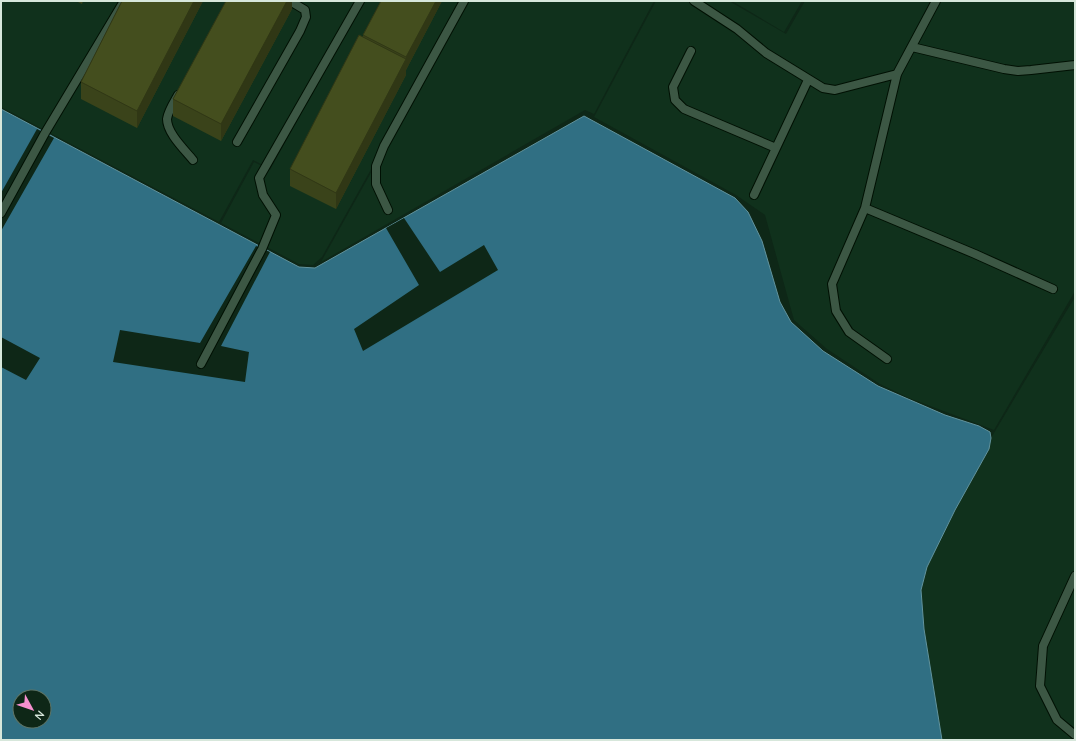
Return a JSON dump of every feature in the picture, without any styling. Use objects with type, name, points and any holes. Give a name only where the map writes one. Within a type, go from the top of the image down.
[{"type":"lane","points":[[1,213],[45,133],[124,1]]},
{"type":"lane","points":[[237,142],[306,17],[305,10],[290,1]]},
{"type":"lane","points":[[201,364],[262,248],[276,215],[263,194],[259,178],[360,1]]},
{"type":"lane","points":[[388,210],[376,184],[376,166],[384,146],[464,1]]},
{"type":"lane","points":[[694,1],[737,29],[766,53],[823,88],[835,90],[897,74]]},
{"type":"lane","points":[[887,359],[850,332],[836,311],[832,284],[865,208],[897,74],[936,1]]},
{"type":"lane","points":[[912,47],[1018,71],[1075,65]]},
{"type":"lane","points":[[691,51],[673,87],[675,100],[684,109],[776,148]]},
{"type":"lane","points":[[754,196],[808,80]]},
{"type":"lane","points":[[183,87],[171,106],[167,118],[169,128],[179,144],[193,160]]},
{"type":"lane","points":[[865,208],[975,254],[1053,289]]},
{"type":"lane","points":[[1075,576],[1043,646],[1040,686],[1057,720],[1075,735]]},
{"type":"shaded area","points":[[1,1],[362,1],[269,168],[253,160],[219,222],[1,107]]},
{"type":"shaded area","points":[[363,1],[465,1],[322,257],[313,265],[299,264],[221,223],[254,162],[270,170]]},
{"type":"shaded area","points":[[467,1],[654,1],[594,114],[585,110],[321,262]]},
{"type":"shaded area","points":[[656,1],[729,1],[786,34],[805,1],[1075,1],[1075,291],[994,430],[909,398],[880,384],[827,349],[794,320],[765,215],[736,195],[594,117]]},
{"type":"shaded area","points":[[732,1],[802,1],[784,32]]},
{"type":"shaded area","points":[[1075,297],[1075,740],[942,740],[924,629],[921,590],[927,567],[955,510],[989,449],[991,438]]},
{"type":"water","points":[[1,109],[299,267],[315,268],[584,116],[735,198],[748,212],[762,241],[780,302],[791,322],[823,351],[878,386],[945,415],[979,426],[990,432],[991,438],[989,449],[955,510],[927,567],[921,590],[924,629],[942,740],[1,740]]},
{"type":"pier","points":[[37,129],[54,138],[1,231],[1,193]]},
{"type":"pier","points":[[404,218],[440,272],[484,245],[498,270],[363,351],[354,329],[419,285],[386,228]]},
{"type":"pier","points":[[256,246],[270,252],[221,346],[249,352],[245,382],[113,362],[120,330],[200,343]]},
{"type":"pier","points":[[1,337],[40,358],[26,380],[1,367]]},
{"type":"building","points":[[122,1],[194,1],[137,111],[81,82]]},
{"type":"building","points":[[226,1],[287,1],[221,124],[173,99]]},
{"type":"building","points":[[381,1],[436,1],[406,57],[363,35]]},
{"type":"building","points":[[359,35],[406,59],[336,193],[290,169]]}]
